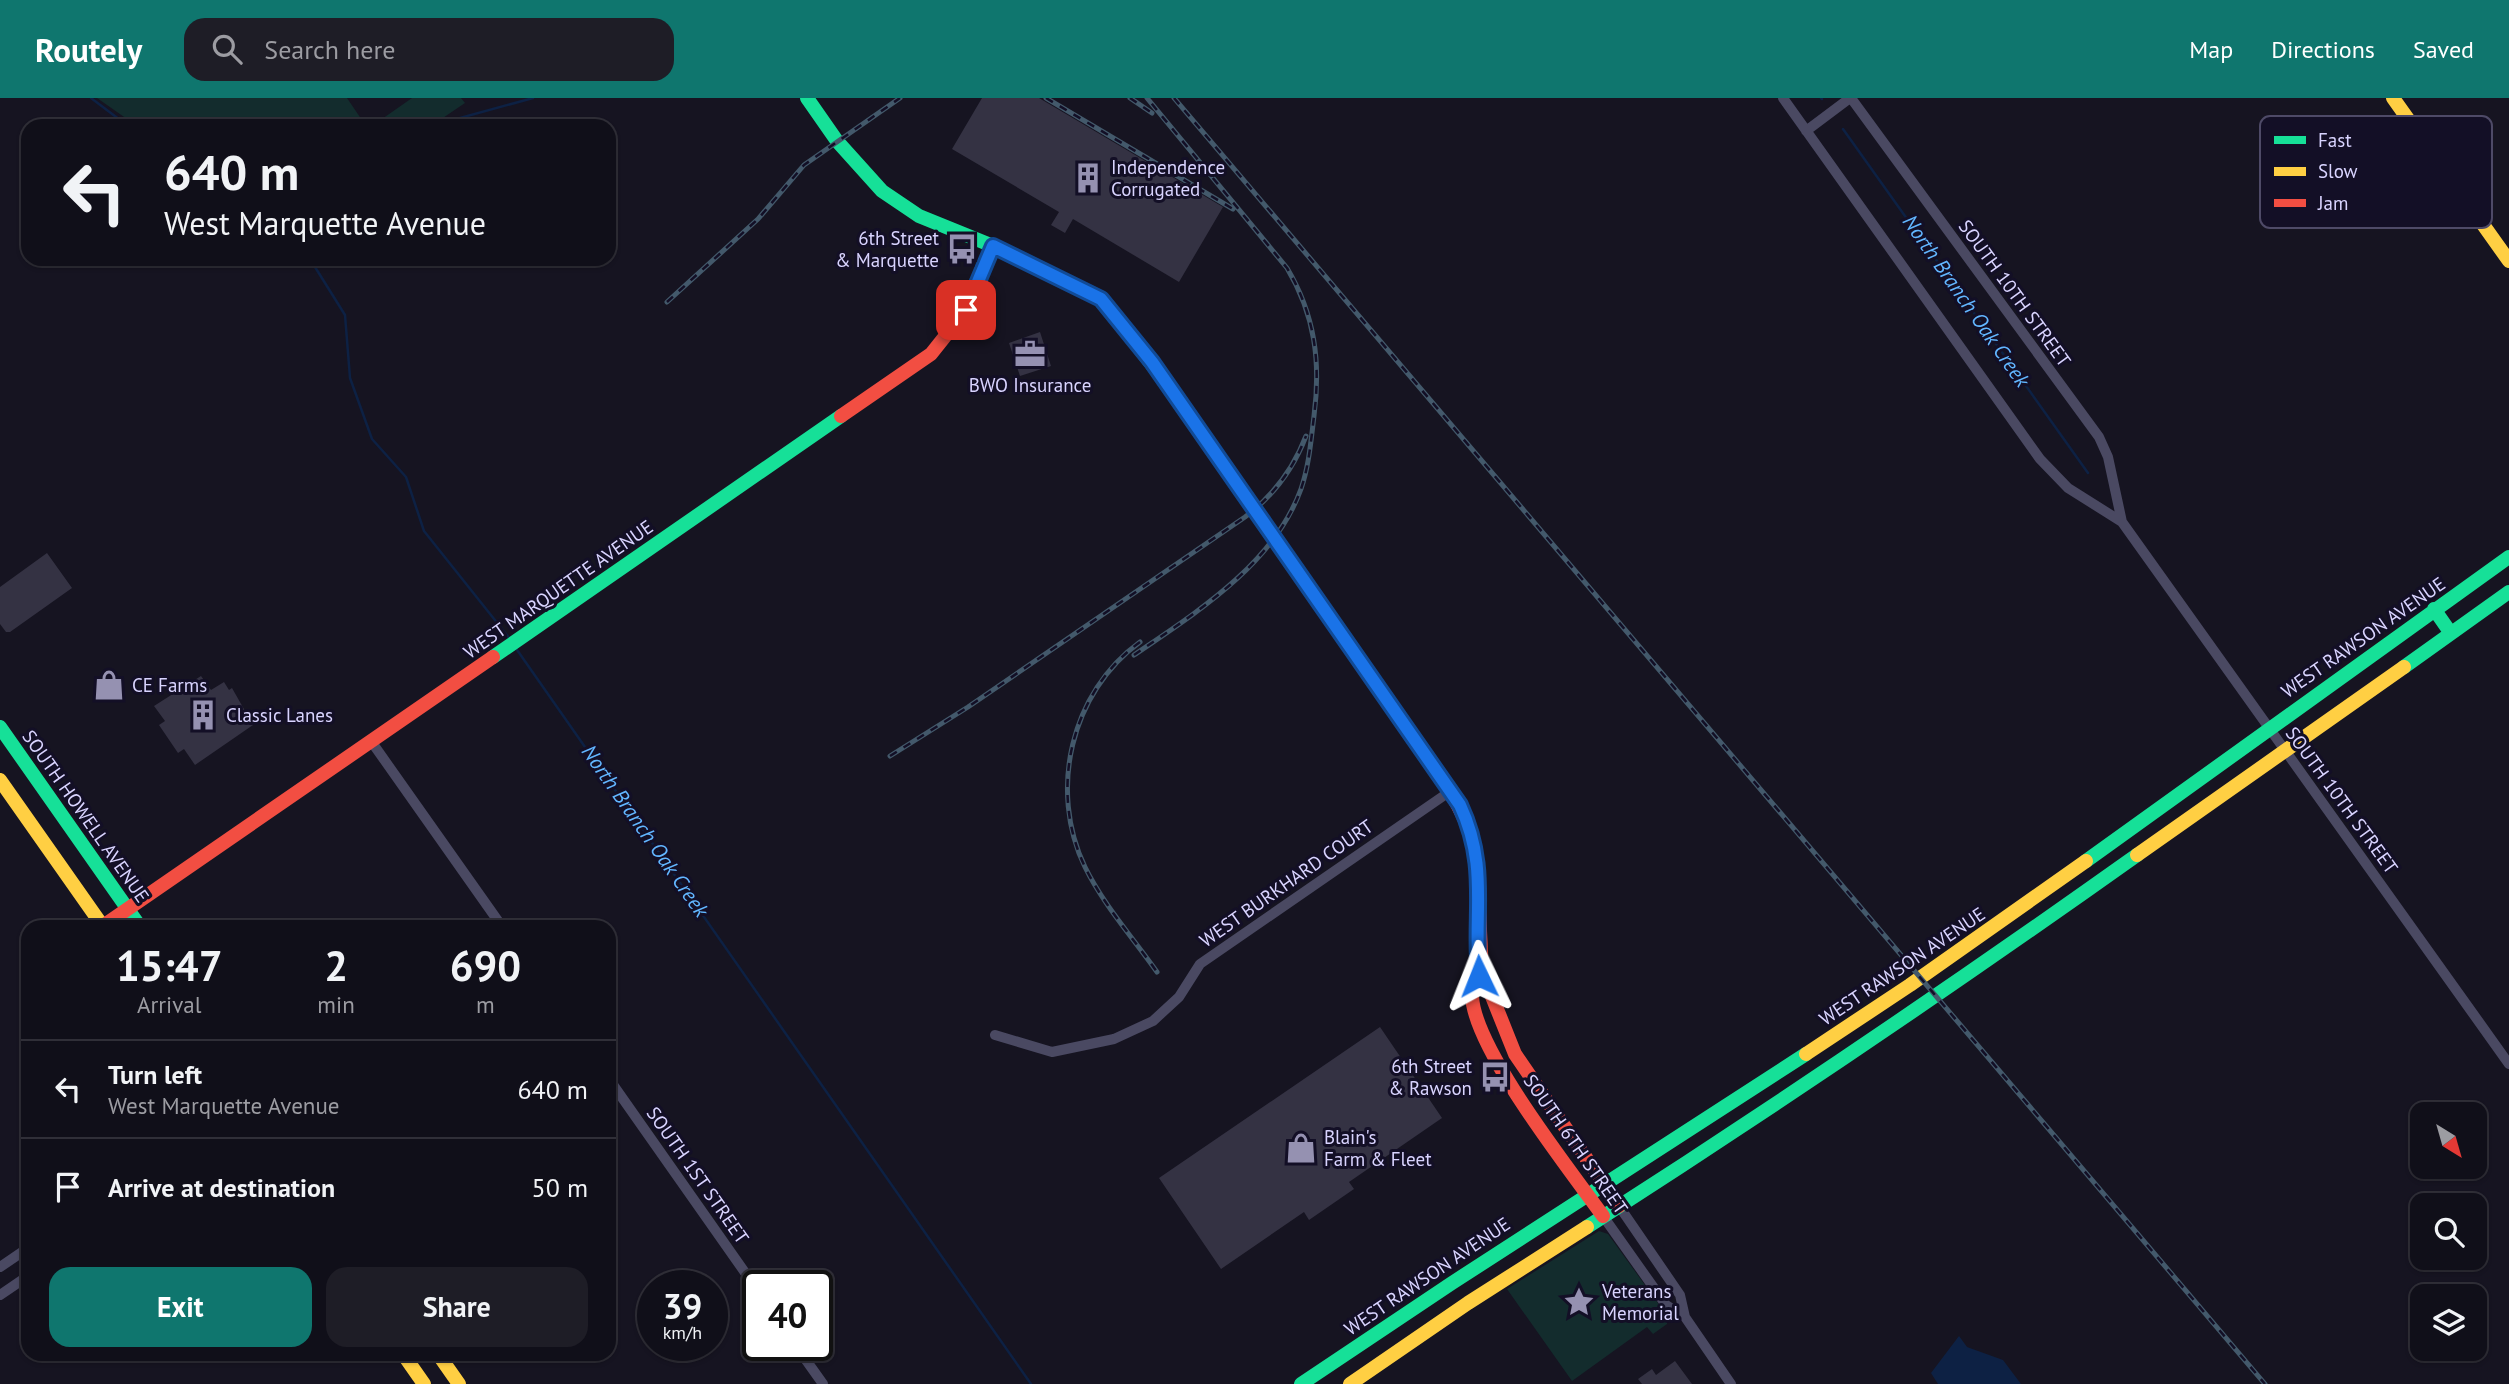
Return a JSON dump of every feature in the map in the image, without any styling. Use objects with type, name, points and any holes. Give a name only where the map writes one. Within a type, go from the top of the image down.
[{"type":"main road","name":"SOUTH 6TH STREET","points":[[807,98],[837,141],[882,191],[919,216],[993,246],[1101,299],[1152,362],[1452,790],[1467,820],[1476,853],[1480,885],[1479,976],[1472,995],[1490,1051],[1512,1087],[1603,1216]]},
{"type":"main road","points":[[2393,98],[2406,116]]},
{"type":"main road","points":[[2486,228],[2509,261]]},
{"type":"main road","name":"WEST MARQUETTE AVENUE","points":[[113,920],[931,354],[966,310],[993,246]]},
{"type":"main road","name":"WEST RAWSON AVENUE","points":[[1301,1384],[1587,1193],[1820,1046],[2052,887],[2268,727],[2509,557]]},
{"type":"main road","points":[[1350,1384],[1603,1216],[1782,1102],[2015,943],[2509,592]]},
{"type":"main road","points":[[2434,609],[2450,632]]},
{"type":"main road","name":"SOUTH HOWELL AVENUE","points":[[0,727],[136,920]]},
{"type":"main road","points":[[0,780],[99,920]]},
{"type":"main road","name":"SOUTH 6TH STREET","points":[[1479,976],[1491,990],[1501,1026],[1517,1057],[1619,1206]]},
{"type":"main road","points":[[408,1361],[424,1384]]},
{"type":"main road","points":[[443,1361],[459,1384]]},
{"type":"street","name":"SOUTH 10TH STREET","points":[[1783,98],[2040,459],[2068,488],[2122,522],[2509,1064]]},
{"type":"street","name":"SOUTH 10TH STREET","points":[[1851,98],[2099,437],[2108,457],[2122,522]]},
{"type":"street","points":[[1806,131],[1851,98]]},
{"type":"street","points":[[371,741],[497,920]]},
{"type":"street","name":"WEST BURKHARD COURT","points":[[995,1035],[1052,1052],[1114,1039],[1153,1021],[1179,997],[1200,964],[1452,790]]},
{"type":"street","name":"SOUTH 1ST STREET","points":[[616,1089],[743,1270]]},
{"type":"street","name":"SOUTH 6TH STREET","points":[[1619,1206],[1680,1295],[1685,1317],[1731,1384]]},
{"type":"street","name":"SOUTH 6TH STREET","points":[[1603,1216],[1666,1305],[1685,1317]]},
{"type":"street","points":[[0,1267],[21,1253]]},
{"type":"street","points":[[0,1295],[21,1281]]},
{"type":"street","points":[[807,1361],[823,1384]]},
{"type":"green space","points":[[97,98],[347,98],[361,119],[127,119]]},
{"type":"green space","points":[[412,98],[461,98],[465,103],[441,119],[382,119]]},
{"type":"green space","points":[[1599,1231],[1608,1234],[1668,1317],[1667,1324],[1653,1334],[1647,1327],[1572,1381],[1507,1289]]},
{"type":"water","points":[[1959,1336],[1967,1347],[2003,1360],[2021,1384],[1938,1384],[1931,1373]]},
{"type":"building","name":"Independence Corrugated","points":[[982,98],[1039,98],[1223,207],[1179,282],[1073,219],[1065,233],[1051,225],[1059,212],[952,149]]},
{"type":"building","name":"BWO Insurance","points":[[1040,332],[1051,366],[1020,376],[1009,343]]},
{"type":"building","points":[[47,553],[72,588],[10,632],[6,632],[0,624],[0,587]]},
{"type":"building","name":"Classic Lanes","points":[[201,676],[211,690],[224,682],[229,690],[232,688],[253,725],[195,765],[184,749],[178,753],[159,725],[165,721],[154,706]]},
{"type":"building","name":"Blain's Farm & Fleet","points":[[1380,1027],[1442,1118],[1349,1182],[1354,1189],[1309,1220],[1304,1212],[1221,1269],[1159,1178]]},
{"type":"building","points":[[1675,1361],[1692,1384],[1642,1384],[1638,1379],[1652,1369],[1656,1375]]},
{"type":"waterway","name":"North Branch Oak Creek","points":[[91,98],[119,119]]},
{"type":"waterway","name":"North Branch Oak Creek","points":[[456,119],[533,98]]},
{"type":"waterway","name":"North Branch Oak Creek","points":[[1843,129],[2088,473]]},
{"type":"waterway","name":"North Branch Oak Creek","points":[[314,266],[345,315],[350,378],[372,439],[406,477],[424,531],[510,639]]},
{"type":"waterway","name":"North Branch Oak Creek","points":[[515,647],[1031,1384]]},
{"type":"railway","points":[[667,302],[758,219],[804,165],[900,98]]},
{"type":"railway","points":[[1046,98],[1233,209]]},
{"type":"railway","points":[[1130,98],[1152,113]]},
{"type":"railway","points":[[1134,655],[1231,584],[1272,541],[1289,516],[1301,489],[1308,462],[1317,377],[1310,321],[1287,268],[1147,98]]},
{"type":"railway","points":[[1174,98],[2265,1384]]},
{"type":"railway","points":[[890,756],[968,707],[1245,517],[1265,500],[1281,481],[1306,436]]},
{"type":"railway","points":[[1140,642],[1116,663],[1097,687],[1083,715],[1073,744],[1068,775],[1068,806],[1074,837],[1092,881],[1157,972]]},
{"type":"traffic: fast","points":[[807,98],[837,141],[882,191],[919,216],[993,246],[1101,299],[1170,388]]},
{"type":"traffic: fast","points":[[493,657],[841,416]]},
{"type":"traffic: fast","points":[[2086,861],[2509,557]]},
{"type":"traffic: fast","points":[[2404,667],[2509,592]]},
{"type":"traffic: fast","points":[[2434,609],[2450,632]]},
{"type":"traffic: fast","points":[[0,727],[135,920]]},
{"type":"traffic: fast","points":[[1587,1227],[1865,1044],[2137,855]]},
{"type":"traffic: fast","points":[[1301,1384],[1806,1054]]},
{"type":"traffic: slow","points":[[2393,98],[2406,116]]},
{"type":"traffic: slow","points":[[2486,228],[2509,261]]},
{"type":"traffic: slow","points":[[1170,388],[1440,777]]},
{"type":"traffic: slow","points":[[2137,855],[2404,667]]},
{"type":"traffic: slow","points":[[0,780],[98,920]]},
{"type":"traffic: slow","points":[[1806,1054],[1910,985],[2086,861]]},
{"type":"traffic: slow","points":[[1350,1384],[1468,1303],[1587,1227]]},
{"type":"traffic: slow","points":[[408,1361],[424,1384]]},
{"type":"traffic: slow","points":[[443,1361],[459,1384]]},
{"type":"traffic: jam","points":[[841,416],[931,354],[966,310],[993,246]]},
{"type":"traffic: jam","points":[[112,920],[493,657]]},
{"type":"traffic: jam","points":[[1440,777],[1463,815],[1470,832],[1477,866],[1481,965],[1480,976],[1472,996],[1477,1019],[1489,1046],[1526,1109],[1603,1216]]},
{"type":"traffic: jam","points":[[1480,976],[1491,994],[1515,1054],[1619,1206]]},
{"type":"place","name":"Independence Corrugated","points":[[1088,178]]},
{"type":"place","name":"6th Street & Marquette","points":[[962,249]]},
{"type":"place","name":"BWO Insurance","points":[[1030,354]]},
{"type":"place","name":"CE Farms","points":[[109,685]]},
{"type":"place","name":"Classic Lanes","points":[[203,715]]},
{"type":"place","name":"6th Street & Rawson","points":[[1495,1077]]},
{"type":"place","name":"Blain's Farm & Fleet","points":[[1301,1148]]},
{"type":"place","name":"Veterans Memorial","points":[[1579,1302]]},
{"type":"route","points":[[966,310],[993,246],[1101,299],[1152,362],[1460,805],[1473,836],[1479,870],[1479,976]]}]
